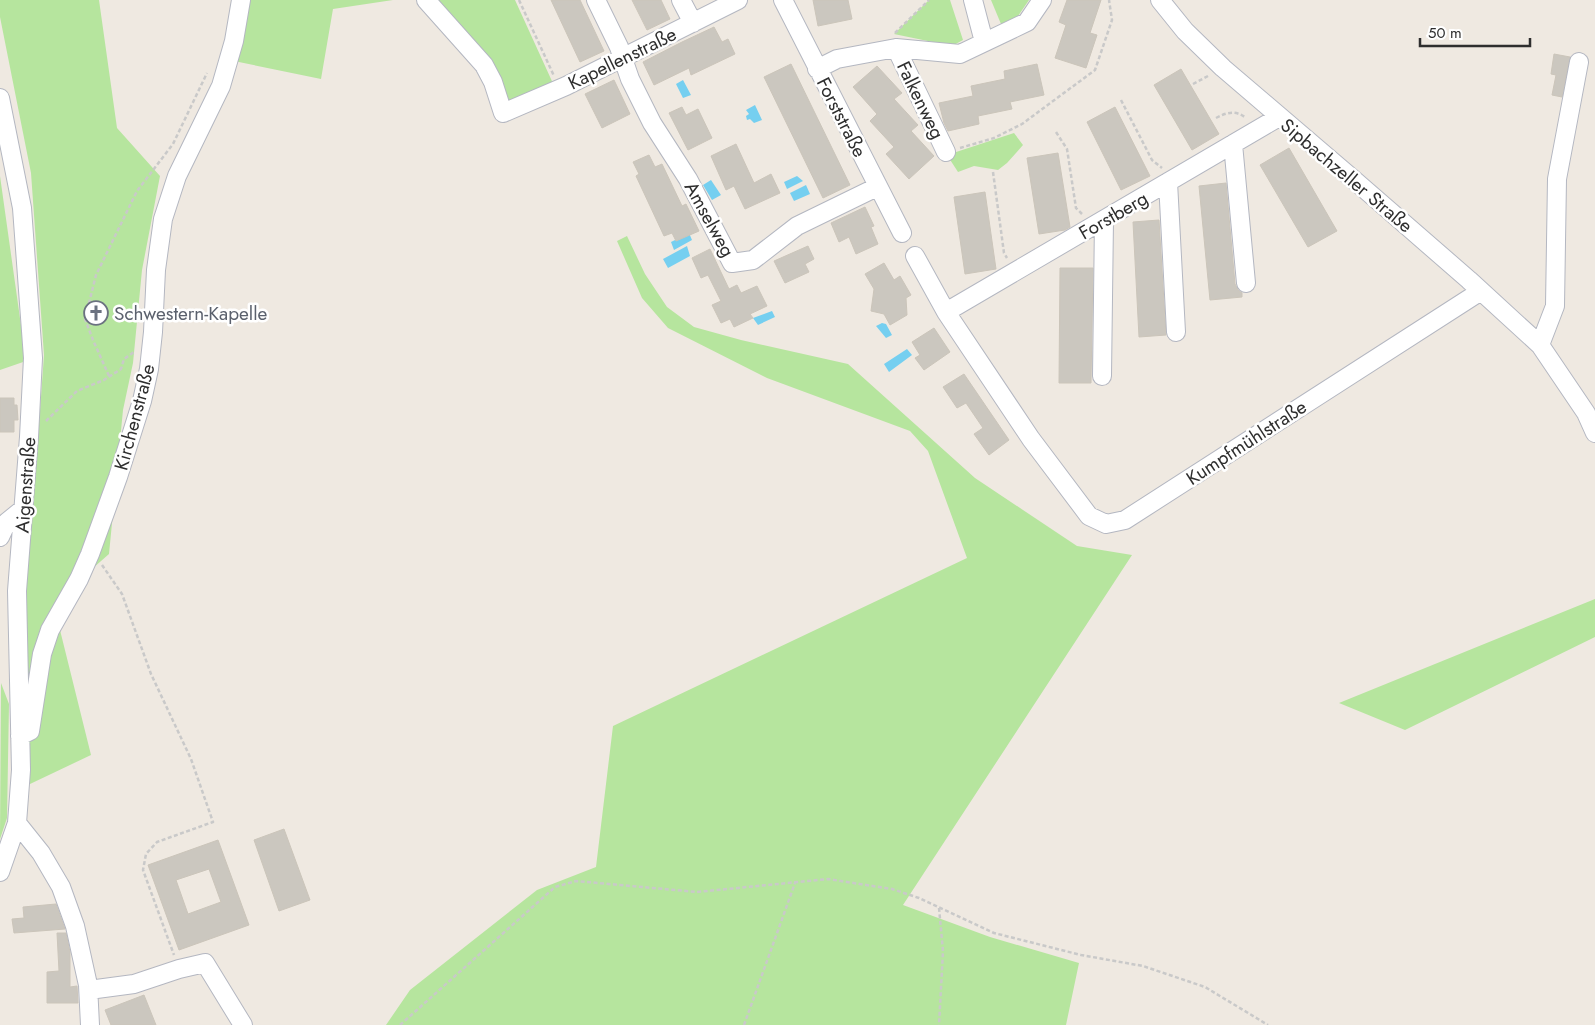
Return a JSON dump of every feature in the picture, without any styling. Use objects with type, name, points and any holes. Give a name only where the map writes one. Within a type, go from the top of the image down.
[{"type":"street","name":"Kirchenstraße","points":[[20,736],[30,731],[42,654],[50,630],[79,579],[90,554],[118,477],[142,401],[149,369],[156,270],[163,219],[177,176],[221,86],[234,41],[242,0]]},
{"type":"street","name":"Kapellenstraße","points":[[426,0],[484,66],[493,82],[503,113],[566,86],[738,0]]},
{"type":"street","points":[[596,0],[622,58]]},
{"type":"street","points":[[681,0],[693,23]]},
{"type":"street","name":"Forststraße","points":[[782,0],[902,233]]},
{"type":"street","points":[[973,0],[984,42]]},
{"type":"street","name":"Falkenweg","points":[[818,69],[837,59],[896,48],[960,54],[1027,22],[1042,0]]},
{"type":"street","name":"Sipbachzeller Straße","points":[[1160,0],[1185,31],[1223,68],[1361,185],[1540,345],[1586,413],[1595,433]]},
{"type":"street","name":"Falkenweg","points":[[896,48],[946,152]]},
{"type":"street","name":"Amselweg","points":[[622,58],[630,79],[652,123],[688,179],[732,263],[753,260],[796,226],[877,187]]},
{"type":"street","points":[[1540,345],[1555,306],[1557,179],[1578,62]]},
{"type":"street","name":"Aigenstraße","points":[[0,98],[22,208],[33,358],[17,591],[22,770],[17,823],[0,872]]},
{"type":"street","name":"Forstberg","points":[[946,312],[1279,117]]},
{"type":"street","points":[[1233,144],[1246,283]]},
{"type":"street","points":[[1171,181],[1176,332]]},
{"type":"street","points":[[1098,223],[1102,376]]},
{"type":"street","points":[[915,256],[946,312]]},
{"type":"street","name":"Kumpfmühlstraße","points":[[946,312],[1031,440],[1089,516],[1106,524],[1126,520],[1481,291]]},
{"type":"street","points":[[0,537],[7,522],[23,509]]},
{"type":"street","points":[[17,823],[41,853],[61,887],[75,926],[90,990],[90,1025]]},
{"type":"street","points":[[90,990],[134,984],[179,969],[205,963],[243,1025]]},
{"type":"path","points":[[519,0],[556,82],[566,86]]},
{"type":"path","points":[[946,152],[994,138],[1022,124],[1095,70],[1112,20],[1109,0]]},
{"type":"path","points":[[109,376],[85,319],[96,275],[137,191],[173,144],[210,67]]},
{"type":"path","points":[[1121,100],[1152,160],[1171,181]]},
{"type":"path","points":[[1216,118],[1225,113],[1234,112],[1250,121],[1256,131]]},
{"type":"path","points":[[1056,132],[1067,148],[1076,208],[1098,223]]},
{"type":"path","points":[[993,172],[1004,253],[1018,270]]},
{"type":"path","points":[[29,437],[77,391],[120,369],[124,359],[136,351]]},
{"type":"path","points":[[90,554],[105,567],[122,594],[151,674],[191,759],[213,822],[157,842],[146,854],[143,870],[179,969]]},
{"type":"path","points":[[400,1025],[555,887],[576,881],[697,892],[828,879],[892,890],[920,898],[994,933],[1081,955],[1143,966],[1205,987],[1268,1025]]},
{"type":"path","points":[[744,1025],[795,883]]},
{"type":"path","points":[[939,908],[942,951],[939,1025]]},
{"type":"green space","points":[[0,0],[99,0],[117,128],[160,176],[142,270],[133,363],[123,410],[109,554],[84,576],[59,626],[91,755],[30,784],[24,587],[32,523],[44,355],[31,173],[0,17]]},
{"type":"green space","points":[[246,0],[393,0],[333,9],[321,79],[234,61]]},
{"type":"green space","points":[[426,0],[515,0],[556,90],[503,113],[493,82]]},
{"type":"green space","points":[[929,0],[950,0],[963,40],[952,46],[894,34]]},
{"type":"green space","points":[[991,0],[1029,0],[1018,16],[1001,24]]},
{"type":"green space","points":[[1014,133],[1023,145],[998,170],[974,166],[958,172],[947,155]]},
{"type":"green space","points":[[0,176],[26,361],[0,370]]},
{"type":"green space","points":[[627,236],[645,274],[667,307],[694,327],[741,340],[848,364],[975,478],[1077,546],[1132,555],[903,905],[990,937],[1079,963],[1066,1025],[386,1025],[410,990],[537,890],[596,867],[613,726],[967,558],[928,451],[910,431],[767,378],[668,328],[642,298],[617,241]]},
{"type":"green space","points":[[1595,599],[1595,637],[1405,730],[1339,703]]},
{"type":"green space","points":[[1,683],[9,704],[7,818],[0,839]]},
{"type":"water","points":[[683,80],[691,95],[683,98],[676,84]]},
{"type":"water","points":[[755,105],[762,120],[754,123],[750,119],[747,120],[746,116],[749,114],[746,110]]},
{"type":"water","points":[[797,176],[803,181],[787,189],[784,182]]},
{"type":"water","points":[[711,180],[721,195],[712,200],[703,185]]},
{"type":"water","points":[[806,185],[810,194],[794,201],[790,193]]},
{"type":"water","points":[[689,233],[692,240],[674,250],[671,242]]},
{"type":"water","points":[[687,246],[690,256],[668,268],[663,259]]},
{"type":"water","points":[[772,311],[775,317],[758,325],[753,318]]},
{"type":"water","points":[[882,323],[886,324],[892,335],[886,338],[876,326]]},
{"type":"water","points":[[907,349],[912,355],[889,372],[884,364]]},
{"type":"building","points":[[551,0],[580,0],[604,51],[580,62]]},
{"type":"building","points":[[632,0],[661,0],[670,19],[647,30]]},
{"type":"building","points":[[813,0],[848,0],[852,19],[818,26]]},
{"type":"building","points":[[1067,0],[1101,0],[1090,33],[1097,35],[1086,68],[1055,58],[1066,25],[1059,22]]},
{"type":"building","points":[[714,27],[722,42],[728,39],[735,54],[691,75],[689,68],[654,85],[643,62]]},
{"type":"building","points":[[1554,54],[1570,57],[1562,97],[1552,95],[1556,75],[1551,74]]},
{"type":"building","points":[[791,64],[850,185],[823,198],[764,77]]},
{"type":"building","points":[[1037,64],[1044,95],[1010,102],[1012,109],[978,116],[979,124],[948,131],[939,103],[973,96],[971,86],[1005,79],[1004,71]]},
{"type":"building","points":[[877,66],[902,93],[894,99],[918,125],[911,131],[934,156],[909,179],[886,154],[894,147],[870,121],[877,114],[853,87]]},
{"type":"building","points":[[1181,69],[1219,134],[1192,150],[1154,85]]},
{"type":"building","points":[[614,80],[630,114],[602,128],[585,94]]},
{"type":"building","points":[[682,107],[686,115],[698,109],[712,138],[688,150],[669,113]]},
{"type":"building","points":[[1115,107],[1150,176],[1121,190],[1087,122]]},
{"type":"building","points":[[736,144],[754,183],[771,174],[780,193],[745,209],[734,186],[726,190],[711,156]]},
{"type":"building","points":[[1289,148],[1337,231],[1308,247],[1260,165]]},
{"type":"building","points":[[1058,153],[1070,227],[1065,230],[1039,234],[1027,158]]},
{"type":"building","points":[[649,155],[655,167],[662,164],[682,206],[686,204],[699,231],[676,241],[672,233],[664,236],[636,176],[639,174],[633,162]]},
{"type":"building","points":[[1226,183],[1235,284],[1242,293],[1242,297],[1210,300],[1199,186]]},
{"type":"building","points":[[985,192],[996,269],[965,274],[954,197]]},
{"type":"building","points":[[865,207],[874,226],[871,227],[878,244],[856,254],[849,237],[839,242],[831,223]]},
{"type":"building","points":[[1159,220],[1166,335],[1139,337],[1133,222]]},
{"type":"building","points":[[808,246],[814,259],[805,264],[809,272],[785,283],[774,261]]},
{"type":"building","points":[[710,249],[729,289],[737,285],[741,293],[757,286],[767,306],[750,314],[753,318],[734,327],[730,319],[721,323],[712,305],[721,301],[708,275],[701,278],[692,258]]},
{"type":"building","points":[[884,263],[894,280],[900,276],[911,295],[906,298],[907,315],[890,325],[884,314],[871,311],[874,289],[865,274]]},
{"type":"building","points":[[1060,268],[1093,268],[1091,383],[1059,383]]},
{"type":"building","points":[[934,328],[950,352],[924,370],[915,358],[920,355],[912,342]]},
{"type":"building","points":[[964,374],[1009,440],[989,455],[974,434],[983,428],[966,403],[957,408],[943,387]]},
{"type":"building","points":[[0,398],[14,398],[14,405],[17,405],[18,420],[14,420],[14,432],[0,432]]},
{"type":"building","points":[[284,829],[310,900],[279,911],[254,840]]},
{"type":"building","points":[[218,840],[249,925],[179,950],[148,865]],"holes":[[[209,869],[221,902],[188,914],[176,880]]]},
{"type":"building","points":[[56,904],[65,929],[14,933],[12,919],[24,918],[23,907]]},
{"type":"building","points":[[57,933],[66,933],[70,952],[70,987],[77,986],[78,1003],[47,1003],[47,972],[59,971]]},
{"type":"building","points":[[144,995],[156,1025],[111,1025],[105,1010]]},
{"type":"place","name":"Schwestern-Kapelle","points":[[96,313]]}]
